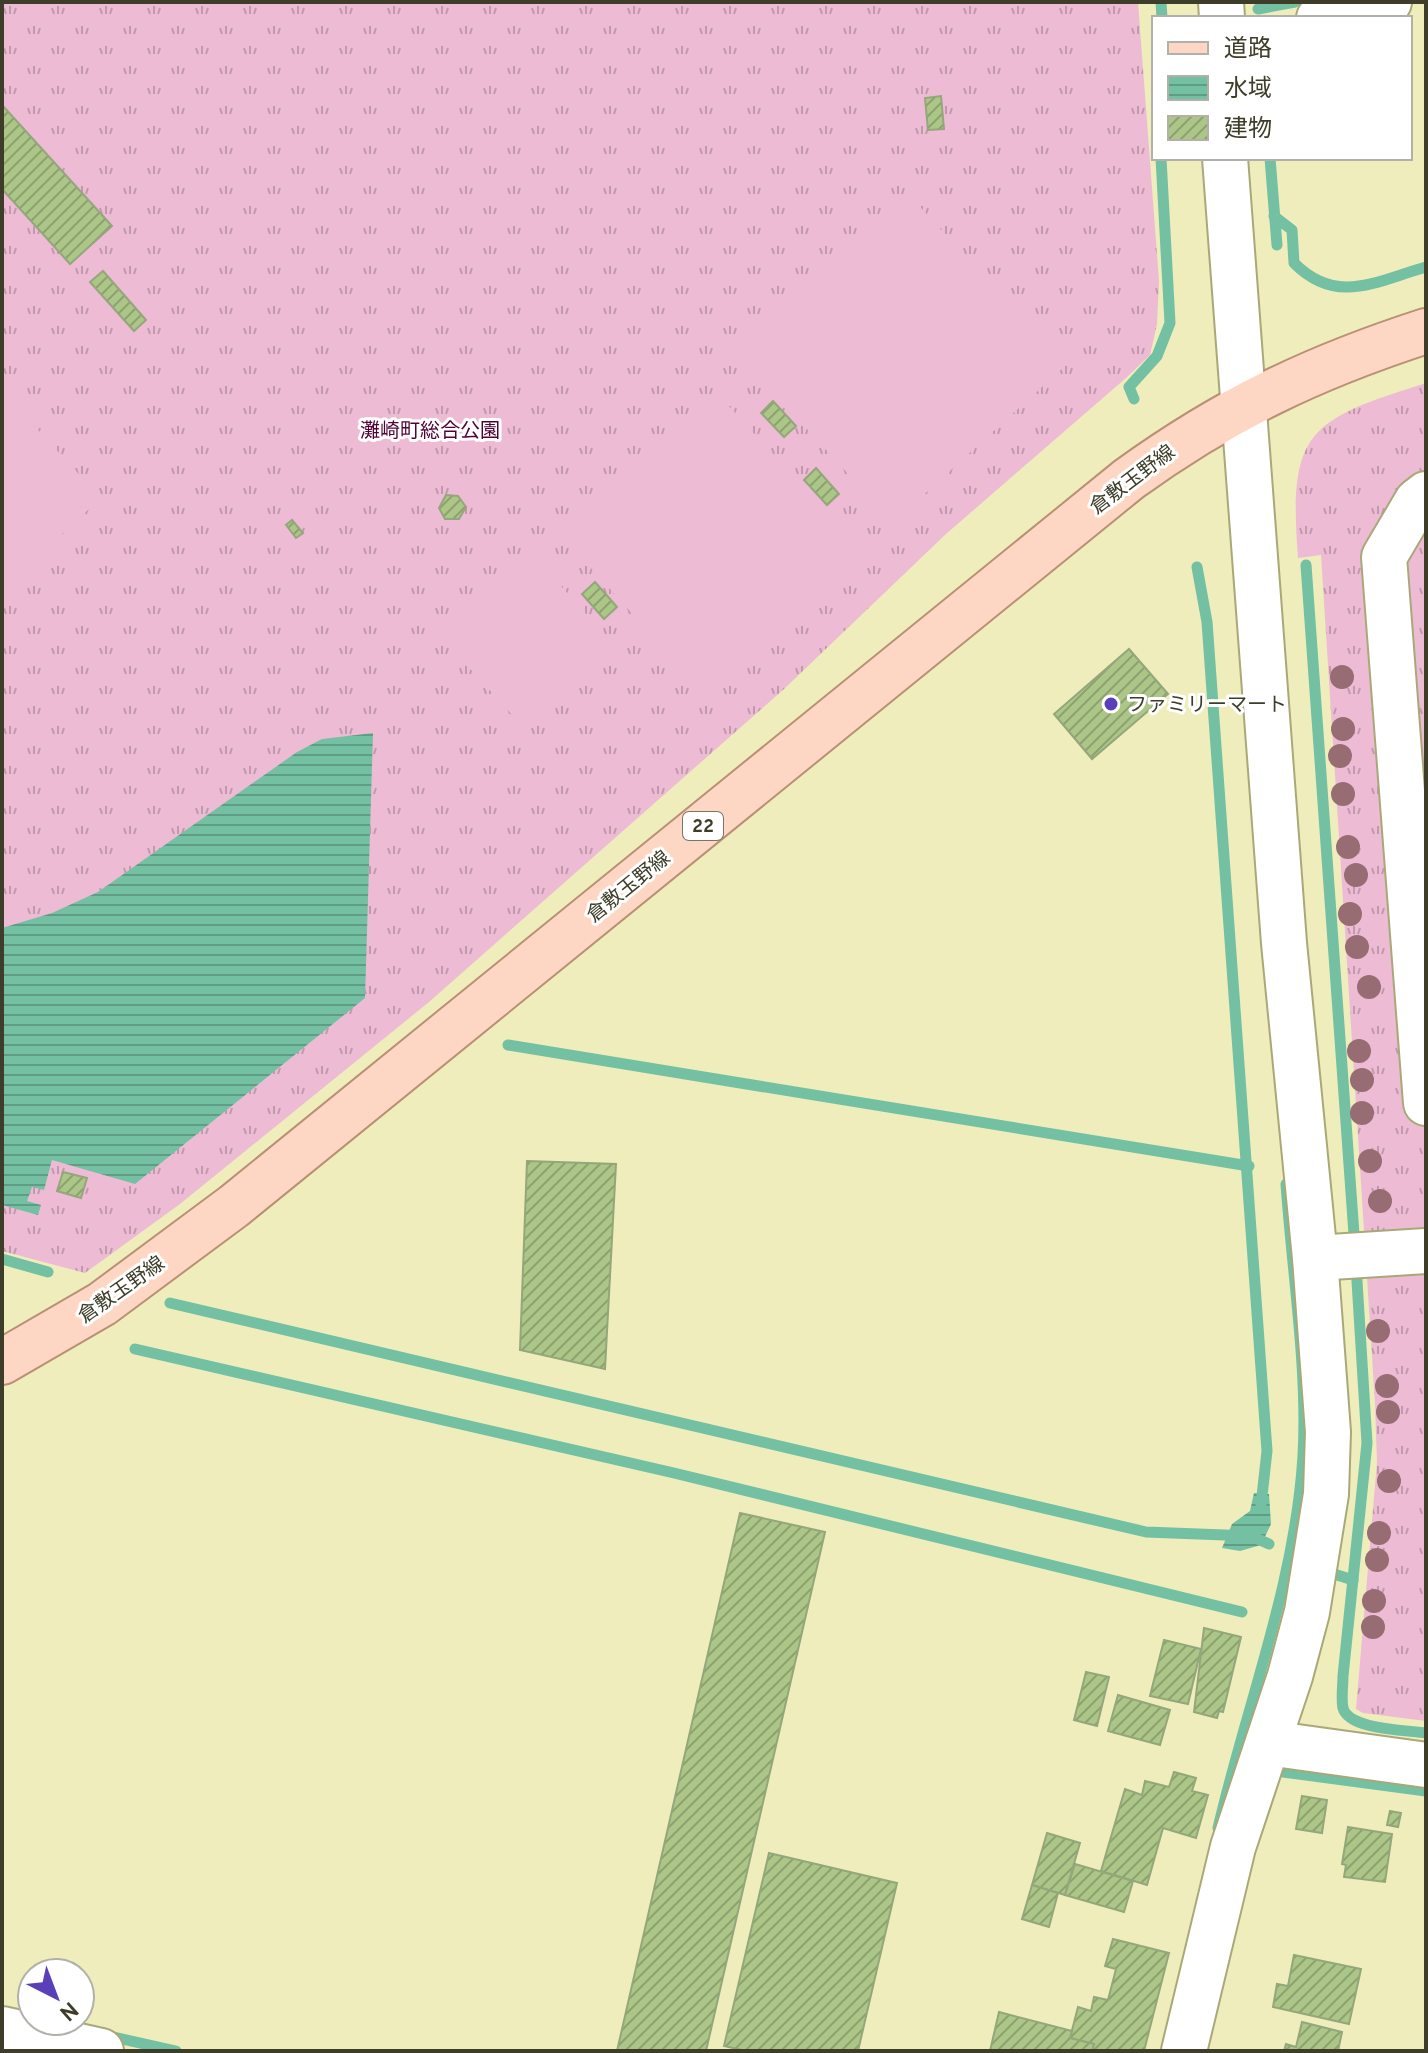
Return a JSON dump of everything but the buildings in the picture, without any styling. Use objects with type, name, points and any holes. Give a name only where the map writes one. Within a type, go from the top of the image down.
[{"type":"main road","name":"倉敷玉野線","points":[[2,1362],[57,1332],[152,1269],[1129,479],[1242,404],[1335,363],[1426,331]]},
{"type":"street","points":[[1328,16],[1389,2]]},
{"type":"street","points":[[1184,2051],[1233,1847],[1307,1612],[1326,1494],[1342,1257],[1284,943],[1225,160]]},
{"type":"street","points":[[1426,494],[1417,501],[1384,557],[1426,1103]]},
{"type":"street","points":[[1342,1257],[1426,1251]]},
{"type":"street","points":[[1268,1743],[1426,1765]]},
{"type":"street","points":[[2,2029],[101,2051]]},
{"type":"green space","name":"灘崎町総合公園","points":[[2,2],[1138,2],[1159,281],[1157,324],[1150,355],[1126,378],[946,534],[784,689],[429,1002],[180,1204],[85,1273],[2,1251]]},
{"type":"green space","points":[[911,197],[1066,365],[893,523],[739,355]]},
{"type":"green space","points":[[1426,383],[1426,1721],[1363,1713],[1356,1709],[1377,1462],[1375,1403],[1321,555],[1298,558],[1296,515],[1297,482],[1303,456],[1314,436],[1331,421],[1355,408]]},
{"type":"green space","points":[[2,391],[101,498],[2,589]]},
{"type":"green space","points":[[717,393],[861,551],[704,693],[561,535]]},
{"type":"green space","points":[[535,557],[614,645],[524,728],[444,640]]},
{"type":"water","points":[[373,733],[365,998],[135,1184],[52,1160],[44,1190],[32,1187],[27,1201],[41,1205],[38,1215],[2,1205],[2,928],[52,913],[98,892],[297,752],[322,739]]},
{"type":"water","points":[[1254,1493],[1269,1494],[1271,1524],[1261,1545],[1240,1551],[1222,1548],[1232,1524],[1250,1511]]},
{"type":"waterway","points":[[1161,2],[1162,16]]},
{"type":"waterway","points":[[1258,9],[1295,2]]},
{"type":"waterway","points":[[1134,399],[1129,387],[1157,356],[1170,323],[1161,160]]},
{"type":"waterway","points":[[1270,160],[1277,245]]},
{"type":"waterway","points":[[1274,216],[1292,230],[1294,263],[1326,284],[1357,286],[1426,267]]},
{"type":"waterway","points":[[1306,565],[1355,1248]]},
{"type":"waterway","points":[[1197,567],[1207,622],[1267,1451],[1261,1505]]},
{"type":"waterway","points":[[508,1045],[1249,1166]]},
{"type":"waterway","points":[[1218,1828],[1280,1597],[1298,1504],[1303,1456],[1303,1389],[1286,1184]]},
{"type":"waterway","points":[[2,1259],[48,1272]]},
{"type":"waterway","points":[[1356,1265],[1367,1443],[1342,1704],[1348,1715],[1367,1725],[1426,1733]]},
{"type":"waterway","points":[[170,1303],[1146,1532],[1251,1536],[1269,1544]]},
{"type":"waterway","points":[[135,1349],[674,1473],[1242,1612]]},
{"type":"waterway","points":[[1334,1574],[1353,1580]]},
{"type":"waterway","points":[[1283,1772],[1426,1791]]},
{"type":"waterway","points":[[104,2035],[176,2051]]},
{"type":"place","name":"ファミリーマート","points":[[1111,704]]}]
